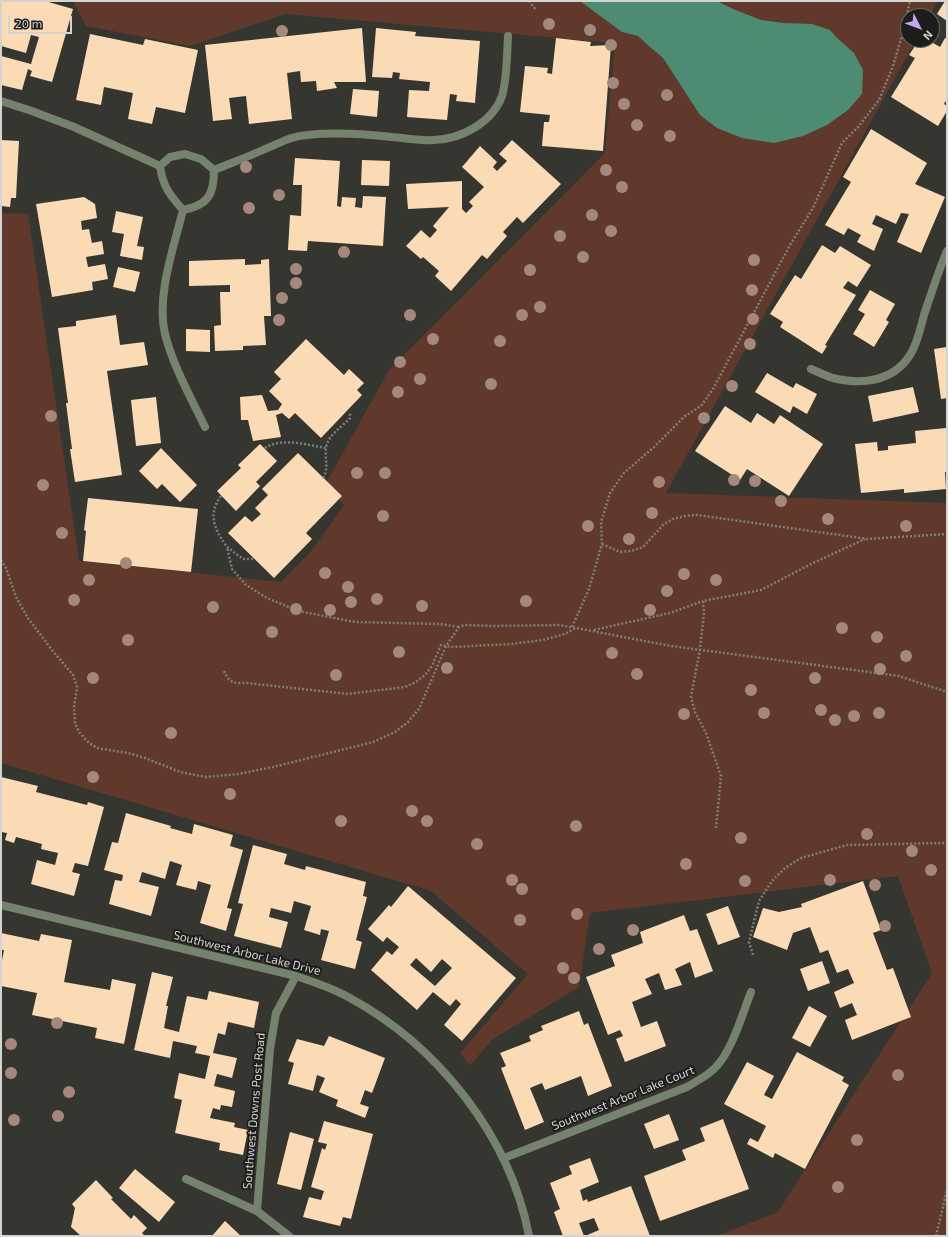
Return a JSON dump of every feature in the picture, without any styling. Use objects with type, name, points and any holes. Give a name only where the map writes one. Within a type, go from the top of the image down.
[{"type":"street","points":[[214,170],[267,149],[285,139],[305,135],[326,133],[434,140],[453,137],[470,131],[484,121],[501,98],[504,88],[508,36]]},
{"type":"street","points":[[1,101],[74,127],[160,166]]},
{"type":"street","points":[[160,166],[170,157],[185,154],[201,159],[214,170],[214,183],[208,198],[196,208],[183,210]]},
{"type":"street","points":[[160,166],[162,181],[172,197],[183,210]]},
{"type":"street","points":[[183,210],[168,273],[162,312],[165,333],[171,354],[205,427]]},
{"type":"street","points":[[810,369],[834,378],[857,382],[879,379],[897,370],[910,356],[918,339],[940,267],[947,251]]},
{"type":"street","name":"Southwest Arbor Lake Drive","points":[[1,905],[296,976],[324,985],[349,997],[370,1010],[411,1040],[448,1076],[464,1096],[504,1158],[522,1209],[529,1236]]},
{"type":"street","name":"Southwest Downs Post Road","points":[[256,1211],[270,1049],[276,1013],[296,976]]},
{"type":"street","name":"Southwest Arbor Lake Court","points":[[504,1158],[687,1087],[703,1078],[716,1067],[727,1052],[751,992]]},
{"type":"street","points":[[186,1179],[256,1211],[289,1236]]},
{"type":"path","points":[[529,1],[536,10]]},
{"type":"path","points":[[224,671],[230,681],[234,683],[247,683],[348,694],[370,692],[405,687],[416,682],[432,666],[441,645],[478,646],[542,640],[565,634],[574,627],[589,589],[602,544],[601,522],[610,493],[624,474],[685,416],[701,406],[713,389],[790,245],[812,208],[842,143],[858,127],[879,100],[893,66],[904,29],[910,1]]},
{"type":"path","points":[[323,478],[326,473],[327,444],[331,436],[350,418],[350,413]]},
{"type":"path","points":[[264,448],[270,445],[291,442],[326,448]]},
{"type":"path","points":[[221,496],[214,508],[214,522],[227,547],[232,569],[246,585],[267,598],[298,611],[355,622],[440,624],[459,627],[465,625],[560,625],[671,646],[899,676],[947,692]]},
{"type":"path","points":[[602,544],[620,552],[644,548],[664,524],[673,519],[697,515],[865,539],[947,534]]},
{"type":"path","points":[[592,631],[670,613],[704,601],[761,590],[813,563],[865,539]]},
{"type":"path","points":[[227,547],[243,559],[253,559]]},
{"type":"path","points":[[1,560],[6,568],[16,597],[28,618],[52,650],[73,674],[77,687],[74,707],[75,723],[79,732],[88,742],[97,748],[128,753],[180,772],[206,777],[238,774],[273,767],[373,742],[395,732],[408,722],[419,709],[446,646],[459,627]]},
{"type":"path","points":[[704,601],[700,650],[691,697],[695,712],[706,733],[721,776],[716,828]]},
{"type":"path","points":[[753,955],[749,942],[759,901],[772,881],[785,868],[801,858],[847,845],[947,843]]},
{"type":"path","points":[[936,1236],[947,1190]]},
{"type":"shaded area","points":[[73,1],[938,1],[934,8],[900,8],[900,48],[912,48],[666,493],[947,503],[947,1236],[717,1236],[778,1212],[932,973],[898,876],[590,913],[579,987],[493,1039],[470,1065],[460,1053],[528,974],[431,891],[1,763],[1,213],[28,214],[79,561],[281,582],[312,550],[344,505],[325,485],[389,370],[605,153],[615,43],[285,14],[190,46],[86,26]]},
{"type":"shaded area","points":[[580,1],[717,1],[761,20],[812,24],[830,30],[854,53],[863,70],[862,94],[848,110],[827,125],[803,136],[774,143],[742,138],[717,128],[700,115],[663,58],[638,36],[622,32]]},
{"type":"building","points":[[1,1],[45,1],[73,9],[52,82],[30,76],[32,71],[28,69],[22,90],[1,85],[1,56],[31,64],[39,37],[31,35],[26,53],[1,46]]},
{"type":"building","points":[[945,1],[947,1],[947,21],[940,16],[940,9]]},
{"type":"building","points":[[362,28],[366,82],[334,82],[337,88],[317,91],[316,81],[301,82],[300,71],[287,73],[292,119],[249,124],[246,96],[229,98],[232,119],[213,121],[205,45]]},
{"type":"building","points":[[376,28],[416,32],[415,36],[480,41],[475,103],[456,101],[457,95],[450,94],[447,120],[407,117],[409,90],[429,91],[430,82],[399,79],[400,73],[393,72],[392,78],[372,77]]},
{"type":"building","points":[[90,34],[143,45],[145,39],[198,50],[185,113],[156,107],[152,124],[128,119],[133,93],[104,87],[101,105],[76,100]]},
{"type":"building","points":[[556,38],[591,42],[590,46],[611,45],[603,151],[542,146],[544,122],[549,122],[550,115],[520,112],[525,66],[548,68],[547,73],[552,74]]},
{"type":"building","points":[[945,38],[947,39],[947,99],[944,104],[947,106],[947,111],[938,126],[891,97],[915,58],[909,55],[914,48],[940,47]]},
{"type":"building","points":[[353,89],[379,91],[377,117],[350,114]]},
{"type":"building","points":[[871,129],[927,163],[915,184],[945,197],[921,253],[897,242],[909,214],[901,213],[896,224],[876,215],[872,224],[883,229],[874,251],[857,242],[861,235],[848,228],[844,235],[825,225],[851,182],[843,177]]},
{"type":"building","points":[[1,140],[19,141],[16,198],[11,198],[10,207],[1,206]]},
{"type":"building","points":[[512,140],[561,184],[523,223],[517,217],[503,232],[507,236],[487,259],[482,255],[451,291],[435,276],[439,271],[423,257],[421,259],[406,246],[421,230],[430,238],[437,230],[433,226],[449,207],[408,209],[406,184],[462,181],[462,209],[466,213],[473,206],[469,202],[484,187],[462,167],[480,146],[497,162],[493,167],[497,171],[507,161],[499,154]]},
{"type":"building","points":[[295,158],[340,161],[337,206],[341,207],[342,197],[356,198],[355,207],[362,208],[363,196],[386,197],[383,246],[308,241],[307,251],[288,250],[290,215],[301,216],[302,185],[293,185]]},
{"type":"building","points":[[362,160],[390,161],[389,186],[361,185]]},
{"type":"building","points":[[84,197],[95,204],[97,218],[81,221],[82,230],[89,229],[92,243],[102,241],[104,254],[86,257],[88,267],[105,264],[108,279],[92,282],[93,290],[52,297],[36,204]]},
{"type":"building","points":[[116,211],[143,217],[137,246],[144,247],[142,260],[120,256],[124,234],[112,232]]},
{"type":"building","points":[[822,245],[835,253],[840,246],[871,265],[857,287],[848,281],[843,288],[856,295],[825,345],[827,346],[822,354],[780,327],[783,322],[770,314],[795,275],[801,279]]},
{"type":"building","points":[[245,259],[245,265],[261,264],[261,260],[269,259],[271,316],[264,316],[266,345],[243,346],[243,350],[215,351],[214,326],[221,325],[220,292],[230,292],[230,285],[189,286],[189,261]]},
{"type":"building","points":[[118,267],[140,272],[135,292],[113,287]]},
{"type":"building","points":[[870,290],[895,304],[886,320],[889,322],[874,347],[853,334],[865,314],[858,310]]},
{"type":"building","points":[[116,315],[120,345],[144,342],[148,365],[107,371],[122,475],[75,482],[70,449],[72,449],[66,403],[68,403],[58,328],[76,326],[76,321]]},
{"type":"building","points":[[186,329],[210,330],[210,352],[186,351]]},
{"type":"building","points":[[306,339],[344,375],[349,369],[364,383],[357,390],[362,395],[321,438],[295,413],[289,419],[282,413],[276,415],[281,437],[253,441],[248,420],[241,420],[240,397],[262,395],[268,411],[278,410],[282,404],[269,391],[281,379],[274,372]]},
{"type":"building","points":[[947,347],[947,398],[941,399],[934,349]]},
{"type":"building","points":[[767,373],[793,388],[796,383],[817,394],[807,414],[793,406],[790,413],[755,392]]},
{"type":"building","points":[[913,387],[919,412],[873,422],[868,396]]},
{"type":"building","points":[[156,397],[161,443],[136,446],[131,400]]},
{"type":"building","points":[[725,406],[751,423],[757,413],[774,424],[780,415],[823,444],[789,496],[747,469],[740,480],[695,451]]},
{"type":"building","points":[[946,428],[946,489],[904,493],[904,489],[861,493],[855,444],[877,442],[878,451],[888,450],[888,446],[916,443],[915,431]]},
{"type":"building","points":[[260,444],[277,461],[256,482],[260,486],[236,511],[217,491],[241,468],[238,465]]},
{"type":"building","points":[[161,448],[197,485],[180,502],[162,484],[157,489],[139,471]]},
{"type":"building","points":[[298,453],[342,496],[306,533],[312,539],[274,578],[228,533],[245,516],[252,522],[261,514],[255,508],[268,495],[262,489]]},
{"type":"building","points":[[88,498],[198,509],[191,572],[83,561],[86,531],[84,530]]},
{"type":"building","points":[[1,777],[38,786],[36,792],[87,805],[88,802],[104,807],[88,866],[75,863],[72,872],[80,874],[74,896],[31,884],[37,860],[55,865],[58,853],[41,849],[42,844],[16,837],[14,843],[5,840],[7,833],[1,832]]},
{"type":"building","points":[[126,813],[171,826],[170,828],[192,834],[194,824],[233,835],[230,846],[243,850],[227,908],[232,909],[226,931],[200,923],[211,885],[198,881],[196,890],[176,885],[182,865],[170,861],[165,879],[142,872],[139,882],[159,887],[151,916],[109,904],[115,880],[122,881],[123,875],[104,870],[112,842],[118,843]]},
{"type":"building","points":[[253,845],[287,854],[284,864],[305,870],[306,866],[366,882],[363,896],[367,897],[356,940],[362,942],[355,969],[321,960],[329,931],[321,929],[320,935],[304,930],[311,906],[294,901],[291,913],[271,908],[269,917],[288,922],[281,948],[234,936],[243,904],[238,903]]},
{"type":"building","points":[[863,881],[881,930],[873,933],[887,970],[893,968],[911,1017],[852,1040],[845,1020],[857,1015],[852,1003],[840,1008],[834,992],[854,983],[848,969],[837,973],[828,950],[820,953],[810,927],[793,933],[787,950],[753,937],[763,908],[779,912],[802,907],[801,904]]},
{"type":"building","points":[[408,886],[516,978],[462,1041],[444,1025],[461,1004],[456,999],[450,1006],[433,992],[417,1010],[371,970],[387,951],[392,955],[399,947],[387,937],[383,942],[368,929],[389,905],[391,907]],"holes":[[[416,958],[431,972],[442,959],[452,968],[435,986],[410,965]]]},
{"type":"building","points":[[728,906],[740,937],[718,945],[706,914]]},
{"type":"building","points":[[684,915],[690,931],[697,929],[713,971],[695,978],[690,962],[675,969],[682,985],[665,990],[659,973],[645,979],[652,994],[632,1002],[641,1027],[657,1021],[666,1046],[625,1062],[616,1039],[623,1036],[620,1030],[608,1035],[586,977],[615,966],[611,955],[643,943],[640,932]]},
{"type":"building","points":[[1,933],[39,941],[41,934],[72,940],[64,982],[110,990],[112,979],[136,984],[124,1044],[95,1038],[97,1028],[32,1015],[37,993],[1,986],[1,965],[4,950],[1,950]]},
{"type":"building","points":[[822,961],[830,983],[808,991],[800,969]]},
{"type":"building","points":[[152,972],[173,977],[166,1006],[168,1006],[164,1028],[179,1032],[187,996],[207,1000],[209,991],[259,1002],[254,1028],[228,1022],[225,1035],[218,1033],[213,1053],[237,1058],[232,1078],[217,1074],[214,1086],[235,1091],[232,1107],[221,1105],[220,1110],[213,1108],[210,1118],[235,1123],[234,1127],[248,1130],[243,1155],[219,1150],[220,1143],[175,1133],[182,1100],[174,1098],[179,1073],[205,1079],[210,1056],[195,1053],[197,1046],[173,1041],[170,1058],[134,1050]]},
{"type":"building","points":[[809,1006],[827,1016],[810,1047],[792,1038]]},
{"type":"building","points":[[579,1011],[584,1025],[588,1023],[612,1086],[588,1096],[581,1076],[545,1090],[542,1083],[530,1088],[544,1122],[525,1130],[501,1068],[506,1066],[500,1053],[531,1041],[529,1036],[543,1030],[541,1026]]},
{"type":"building","points":[[329,1036],[385,1058],[372,1093],[365,1090],[360,1104],[369,1107],[365,1118],[336,1106],[338,1100],[319,1092],[325,1078],[317,1075],[313,1091],[288,1084],[294,1063],[288,1061],[297,1039],[324,1046]]},
{"type":"building","points":[[797,1052],[844,1077],[842,1081],[849,1085],[805,1169],[775,1153],[773,1158],[747,1144],[750,1138],[758,1142],[766,1126],[724,1104],[747,1062],[774,1076],[764,1095],[772,1099]]},
{"type":"building","points":[[669,1114],[679,1140],[654,1149],[644,1124]]},
{"type":"building","points":[[723,1119],[749,1189],[660,1221],[644,1176],[686,1160],[682,1150],[705,1141],[700,1128]]},
{"type":"building","points":[[324,1121],[373,1134],[351,1219],[343,1217],[340,1226],[303,1217],[309,1197],[321,1200],[324,1191],[311,1187],[322,1148],[325,1150],[327,1144],[318,1142]]},
{"type":"building","points":[[290,1132],[314,1139],[301,1190],[277,1184]]},
{"type":"building","points":[[590,1158],[599,1182],[580,1190],[583,1201],[587,1199],[588,1202],[631,1186],[650,1236],[585,1236],[599,1230],[594,1218],[579,1223],[584,1236],[563,1236],[554,1212],[560,1209],[550,1183],[572,1174],[569,1166]]},
{"type":"building","points":[[135,1169],[175,1202],[159,1222],[119,1188]]},
{"type":"building","points":[[96,1180],[113,1198],[111,1199],[131,1219],[134,1215],[147,1228],[142,1233],[145,1236],[81,1236],[71,1227],[75,1208],[72,1204]]},
{"type":"building","points":[[225,1221],[241,1236],[212,1236]]}]
